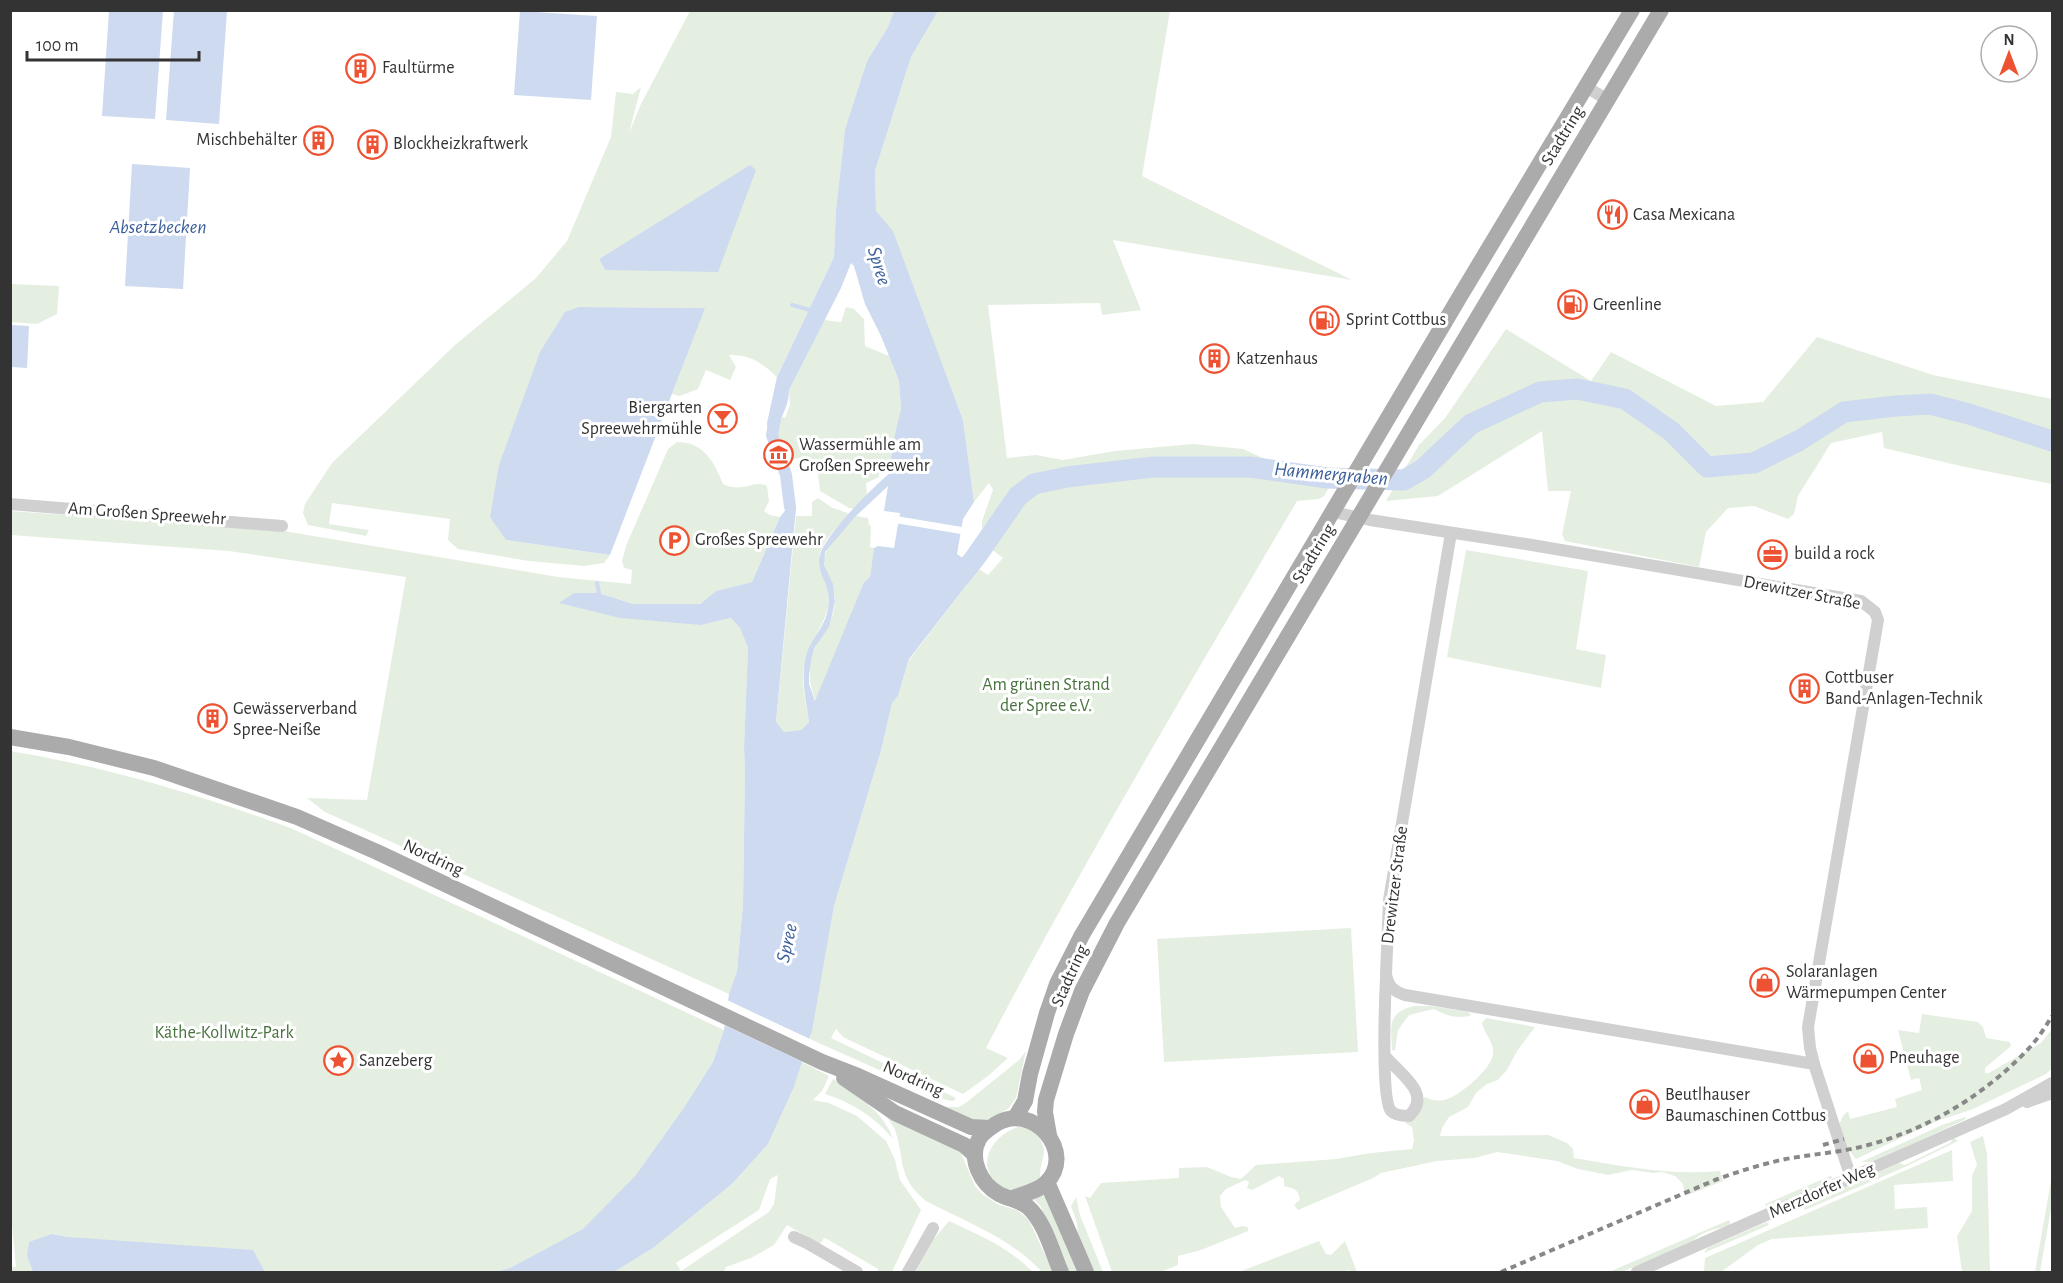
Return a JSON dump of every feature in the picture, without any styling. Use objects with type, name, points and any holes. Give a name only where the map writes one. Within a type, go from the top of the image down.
[{"type":"main road","name":"Stadtring","points":[[1015,1118],[1025,1101],[1044,1023],[1057,984],[1082,935],[1632,10]]},
{"type":"main road","name":"Stadtring","points":[[1047,1182],[1053,1172],[1055,1160],[1054,1145],[1048,1135],[1046,1100],[1066,1034],[1082,992],[1123,913],[1660,10]]},
{"type":"main road","name":"Nordring","points":[[10,737],[69,747],[154,768],[297,817],[377,852],[822,1062],[971,1127],[989,1128]]},
{"type":"main road","name":"Nordring","points":[[822,1062],[895,1113],[964,1145],[975,1155]]},
{"type":"main road","points":[[1048,1135],[1032,1121],[1015,1118],[1002,1121],[989,1128],[979,1139],[975,1155],[981,1177],[990,1188],[1028,1207],[1039,1220],[1061,1272]]},
{"type":"main road","points":[[1013,1198],[1047,1182],[1086,1272]]},
{"type":"street","points":[[1586,87],[1608,100]]},
{"type":"street","name":"Am Großen Spreewehr","points":[[10,504],[282,526]]},
{"type":"street","name":"Drewitzer Straße","points":[[1337,505],[1358,518],[1526,544],[1861,602],[1875,612],[1878,621],[1808,1027],[1814,1064],[1851,1178]]},
{"type":"street","name":"Drewitzer Straße","points":[[1386,1057],[1389,900],[1451,533]]},
{"type":"street","points":[[1386,974],[1392,989],[1404,995],[1814,1064]]},
{"type":"street","name":"Merzdorfer Weg","points":[[1637,1272],[2006,1108],[2052,1083]]},
{"type":"street","name":"Merzdorfer Weg","points":[[2006,1108],[2052,1093]]},
{"type":"street","points":[[908,1272],[933,1228]]},
{"type":"street","points":[[794,1238],[857,1272]]},
{"type":"green space","points":[[690,11],[894,11],[888,27],[867,61],[845,129],[836,210],[834,257],[777,377],[755,360],[729,355],[736,367],[730,380],[706,370],[698,389],[680,396],[672,394],[704,308],[579,307],[506,540],[610,555],[604,563],[584,566],[529,561],[458,549],[448,540],[450,519],[332,503],[329,524],[369,530],[366,536],[308,525],[303,513],[305,504],[332,463],[455,345],[536,278],[567,241],[611,137],[616,92],[633,94],[641,87],[629,133],[641,104]],"holes":[[[749,166],[756,170],[605,270],[599,259]]]},
{"type":"green space","name":"Am grünen Strand der Spree e.V.","points":[[938,11],[1170,11],[1142,176],[1352,280],[1113,240],[1141,310],[1102,315],[1100,303],[988,305],[1007,458],[1036,455],[1063,460],[1115,451],[1193,444],[1243,449],[1267,460],[1303,466],[1341,468],[1324,496],[1319,499],[1297,501],[1099,841],[986,1048],[1008,1058],[963,1094],[843,1037],[836,1029],[831,1038],[956,1098],[953,1101],[946,1100],[810,1039],[834,906],[882,747],[892,703],[898,696],[909,660],[979,569],[988,575],[1003,558],[982,542],[982,521],[993,490],[989,483],[974,502],[963,420],[893,232],[876,211],[875,171],[911,57]]},
{"type":"green space","points":[[10,284],[59,286],[57,314],[37,324],[11,322]]},
{"type":"green space","points":[[846,307],[854,309],[864,319],[865,346],[889,356],[899,381],[901,409],[891,465],[879,465],[879,477],[866,483],[867,495],[855,509],[849,508],[820,491],[817,465],[805,458],[786,459],[775,435],[781,416],[785,418],[790,405],[789,390],[824,320],[841,322]]},
{"type":"green space","points":[[1506,329],[1591,381],[1611,352],[1716,406],[1763,402],[1817,337],[1933,375],[2052,399],[2052,484],[1884,448],[1882,432],[1831,443],[1798,496],[1794,514],[1788,519],[1754,506],[1728,508],[1706,532],[1699,567],[1565,541],[1562,534],[1571,491],[1548,491],[1542,431],[1438,496],[1386,501],[1419,445],[1445,418]]},
{"type":"green space","points":[[677,442],[694,445],[701,449],[712,461],[723,484],[737,488],[757,484],[767,486],[769,501],[764,511],[780,517],[752,582],[716,591],[700,604],[633,604],[599,593],[574,593],[701,625],[731,618],[740,628],[748,648],[744,748],[743,904],[737,971],[729,994],[325,812],[307,798],[367,800],[406,577],[229,551],[11,535],[10,511],[272,529],[558,577],[631,584],[632,570],[624,568],[622,561],[626,546],[668,449]]},
{"type":"green space","points":[[818,498],[831,507],[850,514],[826,540],[819,556],[820,568],[829,598],[826,615],[804,665],[804,690],[809,722],[801,730],[784,732],[776,723],[796,516],[812,516],[812,502]]},
{"type":"green space","points":[[856,516],[868,518],[871,526],[870,547],[874,548],[870,577],[864,582],[816,702],[810,682],[810,662],[830,621],[835,601],[824,558],[832,542]]},
{"type":"green space","points":[[1466,550],[1588,571],[1576,649],[1606,655],[1601,688],[1447,657]]},
{"type":"green space","name":"Käthe-Kollwitz-Park","points":[[10,751],[82,765],[153,783],[293,829],[724,1030],[713,1062],[635,1176],[584,1229],[510,1268],[495,1272],[265,1272],[52,1234],[27,1256],[33,1272],[11,1272],[11,1267],[16,1267],[10,1204]]},
{"type":"green space","points":[[1351,928],[1358,1052],[1164,1062],[1157,939]]},
{"type":"green space","points":[[1414,1006],[1431,1006],[1468,1012],[1471,1015],[1452,1016],[1434,1009],[1409,1015],[1398,1030],[1395,1051],[1392,1050],[1392,1021],[1399,1012]]},
{"type":"green space","points":[[1922,1014],[1978,1022],[1983,1027],[1986,1038],[2010,1042],[2011,1046],[1985,1068],[1985,1073],[1989,1073],[2041,1043],[2052,1029],[2052,1068],[2046,1074],[1973,1109],[1937,1121],[1856,1159],[1847,1148],[1839,1125],[1843,1116],[1848,1111],[1850,1119],[1897,1107],[1895,1099],[1922,1090],[1919,1078],[1911,1080],[1898,1030],[1919,1033]]},
{"type":"green space","points":[[1486,1018],[1535,1027],[1517,1051],[1507,1070],[1498,1080],[1487,1084],[1476,1093],[1468,1107],[1449,1117],[1440,1136],[1548,1135],[1567,1143],[1573,1149],[1574,1158],[1665,1171],[1720,1171],[1723,1181],[1685,1196],[1683,1184],[1675,1176],[1662,1172],[1632,1170],[1608,1175],[1578,1169],[1557,1161],[1497,1152],[1475,1158],[1437,1161],[1381,1173],[1298,1210],[1294,1205],[1300,1200],[1298,1193],[1284,1186],[1284,1179],[1279,1176],[1252,1190],[1247,1188],[1249,1182],[1245,1180],[1226,1189],[1220,1196],[1221,1207],[1235,1228],[1248,1227],[1248,1231],[1201,1250],[1178,1256],[1178,1265],[1160,1272],[1112,1272],[1085,1196],[1090,1198],[1101,1183],[1179,1178],[1179,1168],[1207,1167],[1241,1179],[1256,1165],[1336,1159],[1412,1149],[1414,1140],[1412,1127],[1405,1123],[1414,1117],[1424,1097],[1444,1100],[1453,1096],[1475,1080],[1491,1060],[1492,1045],[1482,1023]]},
{"type":"green space","points":[[1026,1051],[1016,1098],[1008,1109],[986,1121],[978,1122],[945,1107],[959,1107],[967,1102],[1019,1060]]},
{"type":"green space","points":[[802,1062],[829,1076],[822,1091],[813,1100],[829,1103],[857,1116],[886,1141],[895,1160],[900,1180],[921,1210],[892,1272],[878,1272],[878,1269],[827,1239],[824,1238],[820,1244],[787,1225],[774,1245],[751,1258],[726,1267],[724,1272],[614,1272],[653,1248],[732,1184],[768,1144],[794,1087]],"holes":[[[778,1175],[774,1204],[769,1212],[681,1271],[676,1263],[759,1210],[770,1179]]]},
{"type":"green space","points":[[833,1079],[876,1112],[889,1129],[893,1139],[863,1112],[825,1094]]},
{"type":"green space","points":[[876,1106],[960,1151],[975,1186],[982,1194],[999,1205],[1017,1210],[1029,1220],[1053,1272],[1042,1272],[1030,1260],[1002,1240],[926,1201],[917,1193],[904,1170],[895,1129]]},
{"type":"green space","points":[[1965,1117],[1966,1119],[1873,1162],[1861,1162],[1942,1125]]},
{"type":"green space","points":[[1032,1126],[1044,1149],[1040,1181],[1015,1189],[1005,1189],[990,1174],[987,1166],[990,1150],[995,1142],[1010,1131],[1018,1127]]},
{"type":"green space","points":[[1983,1136],[1987,1154],[1990,1272],[1962,1272],[1957,1236],[1972,1211],[1972,1176],[1977,1165],[1970,1142]]},
{"type":"green space","points":[[1954,1138],[1958,1141],[1905,1167],[1805,1210],[1803,1205],[1899,1163],[1905,1165],[1950,1143],[1952,1140],[1950,1139]]},
{"type":"green space","points":[[1952,1150],[1953,1181],[1894,1185],[1895,1209],[1927,1207],[1928,1228],[1772,1239],[1758,1245],[1721,1272],[1704,1271],[1705,1258]]},
{"type":"green space","points":[[2052,1175],[2052,1203],[2040,1272],[2035,1272]]},
{"type":"green space","points":[[1830,1176],[1833,1177],[1767,1209],[1765,1204]]},
{"type":"green space","points":[[1042,1191],[1078,1272],[1068,1272],[1041,1207],[1032,1197]]},
{"type":"green space","points":[[1076,1197],[1080,1215],[1103,1272],[1095,1272],[1078,1237],[1077,1223],[1071,1206]]},
{"type":"green space","points":[[1729,1220],[1731,1225],[1706,1232],[1693,1241],[1622,1272],[1609,1272]]},
{"type":"green space","points":[[949,1221],[1004,1249],[1033,1272],[915,1272],[932,1241]]},
{"type":"green space","points":[[1767,1222],[1769,1225],[1704,1253],[1707,1248]]},
{"type":"green space","points":[[1319,1241],[1326,1254],[1331,1255],[1345,1241],[1357,1272],[1349,1270],[1344,1272],[1239,1272]]},
{"type":"water","points":[[174,10],[227,11],[219,124],[166,120]]},
{"type":"water","points":[[109,11],[163,11],[155,119],[102,116]]},
{"type":"water","points":[[520,11],[597,16],[591,100],[514,95]]},
{"type":"water","name":"Spree","points":[[894,11],[938,11],[911,57],[875,171],[876,211],[893,231],[963,420],[974,502],[963,519],[957,554],[968,562],[972,556],[979,561],[975,567],[979,569],[909,659],[898,696],[892,703],[882,747],[834,906],[812,1031],[794,1087],[768,1144],[732,1184],[653,1248],[614,1272],[495,1272],[510,1268],[583,1229],[635,1176],[713,1062],[724,1030],[729,994],[737,971],[743,904],[744,748],[748,648],[740,628],[731,618],[701,625],[620,618],[559,603],[574,593],[599,593],[633,604],[700,604],[716,591],[752,582],[780,517],[788,507],[787,493],[791,493],[796,508],[776,722],[784,732],[801,730],[809,722],[804,686],[805,659],[810,645],[826,618],[829,604],[828,590],[820,567],[821,551],[848,514],[890,473],[893,443],[901,409],[899,381],[865,304],[854,266],[851,263],[841,288],[789,390],[775,435],[768,433],[767,423],[777,377],[834,257],[836,210],[845,129],[867,61],[888,27]],"holes":[[[888,486],[884,511],[900,513],[894,548],[878,546],[874,548],[870,577],[864,582],[815,701],[809,684],[812,656],[815,647],[829,627],[835,602],[833,584],[824,565],[825,552],[856,516]]]},
{"type":"water","name":"Absetzbecken","points":[[132,164],[190,168],[183,289],[125,286]]},
{"type":"water","points":[[750,165],[756,170],[718,272],[605,270],[599,259]]},
{"type":"water","points":[[579,307],[705,308],[610,555],[506,540],[490,517],[499,465],[540,352],[565,312]]},
{"type":"water","points":[[11,325],[29,326],[27,368],[11,367]]},
{"type":"water","points":[[52,1234],[253,1250],[265,1272],[33,1272],[27,1256],[29,1242]]},
{"type":"pier","points":[[896,516],[962,527],[961,534],[895,523]]},
{"type":"pier","points":[[725,999],[812,1040],[805,1063],[722,1024]]},
{"type":"waterway","points":[[792,305],[814,311]]},
{"type":"waterway","name":"Hammergraben","points":[[958,579],[1018,496],[1034,484],[1067,477],[1153,467],[1250,467],[1327,478],[1404,480],[1423,469],[1471,424],[1540,392],[1577,389],[1625,399],[1671,431],[1707,467],[1754,463],[1800,440],[1844,412],[1896,406],[1930,404],[2052,441]]},
{"type":"waterway","points":[[775,419],[772,435],[786,475],[790,507]]},
{"type":"waterway","points":[[597,583],[599,593]]},
{"type":"railway","points":[[1501,1272],[1723,1177],[1781,1160],[1868,1145],[1935,1119],[1977,1094],[1996,1079],[2031,1046],[2052,1016]]},
{"type":"railway","points":[[1823,1145],[1844,1139]]},
{"type":"place","name":"Faultürme","points":[[361,68]]},
{"type":"place","name":"Mischbehälter","points":[[318,140]]},
{"type":"place","name":"Blockheizkraftwerk","points":[[372,144]]},
{"type":"place","name":"Casa Mexicana","points":[[1612,215]]},
{"type":"place","name":"Greenline","points":[[1572,305]]},
{"type":"place","name":"Sprint Cottbus","points":[[1325,320]]},
{"type":"place","name":"Katzenhaus","points":[[1215,359]]},
{"type":"place","name":"Biergarten Spreewehrmühle","points":[[723,418]]},
{"type":"place","name":"Wassermühle am Großen Spreewehr","points":[[778,455]]},
{"type":"place","name":"Großes Spreewehr","points":[[674,540]]},
{"type":"place","name":"build a rock","points":[[1773,554]]},
{"type":"place","name":"Cottbuser Band-Anlagen-Technik","points":[[1804,688]]},
{"type":"place","name":"Gewässerverband Spree-Neiße","points":[[212,719]]},
{"type":"place","name":"Solaranlagen Wärmepumpen Center","points":[[1765,982]]},
{"type":"place","name":"Pneuhage","points":[[1868,1058]]},
{"type":"place","name":"Sanzeberg","points":[[338,1061]]},
{"type":"place","name":"Beutlhauser Baumaschinen Cottbus","points":[[1644,1105]]}]
